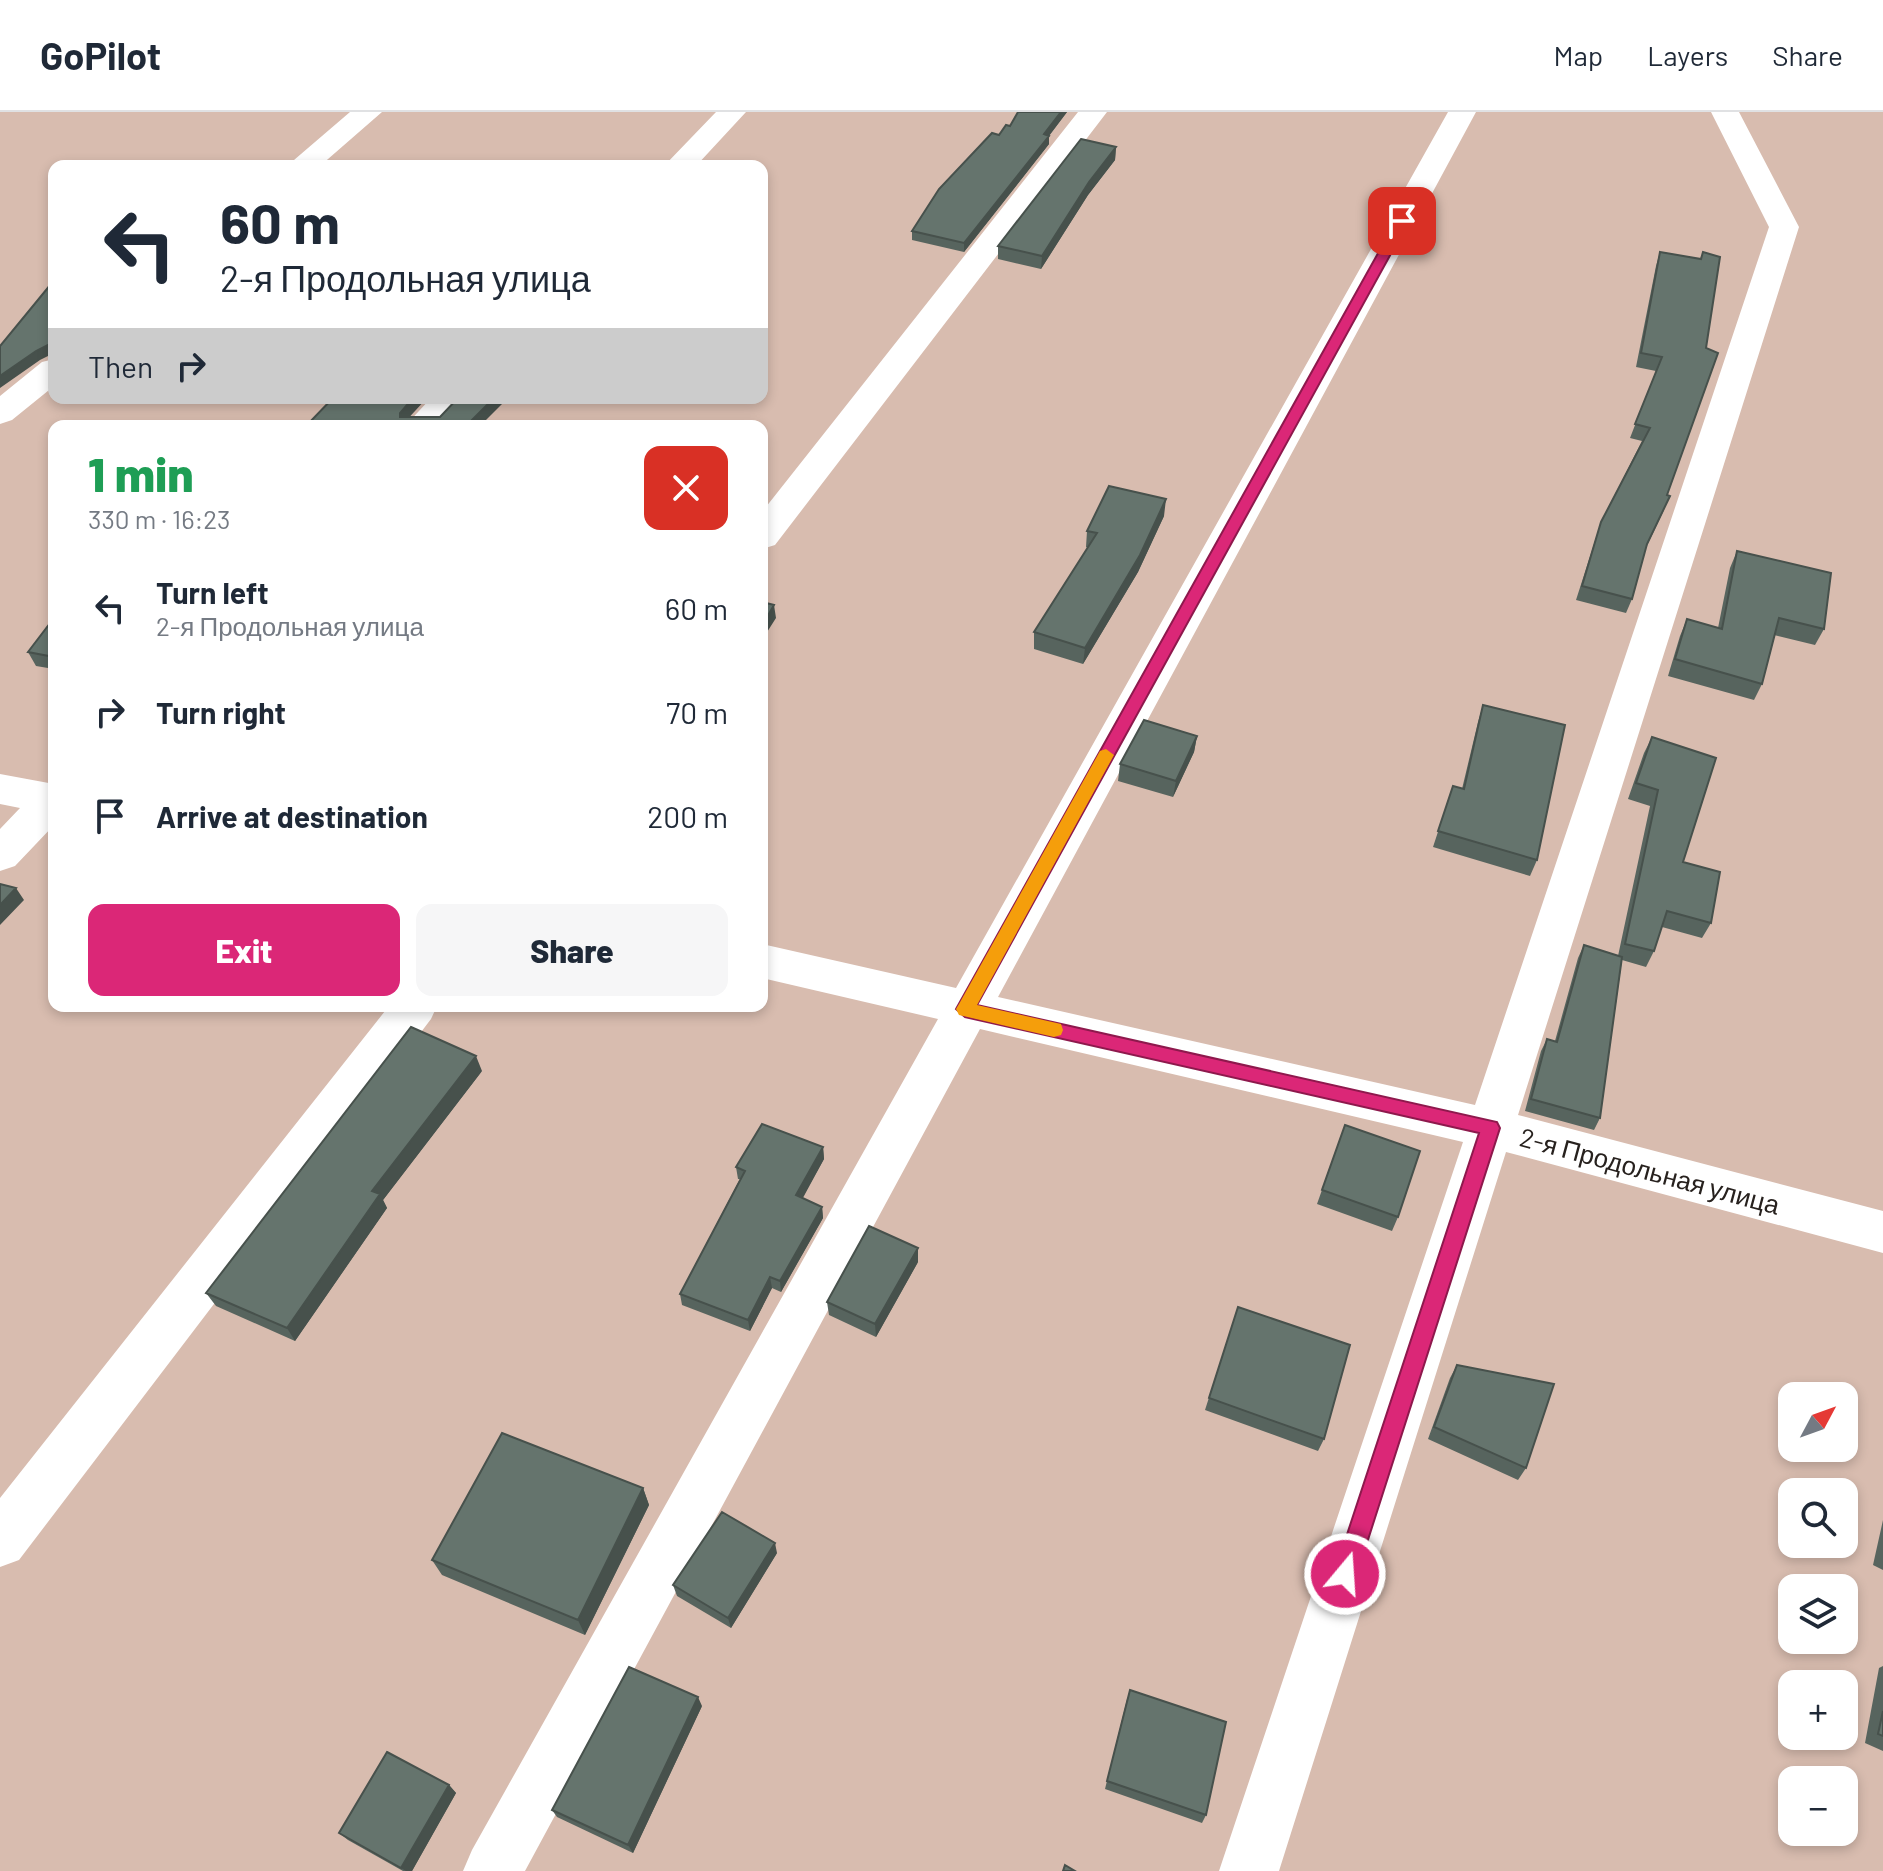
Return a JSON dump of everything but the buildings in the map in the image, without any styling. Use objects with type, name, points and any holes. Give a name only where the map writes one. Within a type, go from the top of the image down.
[{"type":"lane","points":[[309,160],[368,112]]},
{"type":"lane","points":[[685,160],[732,112]]},
{"type":"lane","points":[[768,529],[1093,112]]},
{"type":"lane","points":[[493,1871],[965,1009],[1462,112]]},
{"type":"lane","points":[[1249,1871],[1784,227],[1725,112]]},
{"type":"lane","points":[[0,413],[48,374]]},
{"type":"lane","points":[[428,420],[444,404]]},
{"type":"lane","points":[[0,789],[48,798]]},
{"type":"lane","points":[[0,855],[48,805]]},
{"type":"lane","name":"2-я Продольная улица","points":[[768,962],[1490,1128],[1883,1232]]},
{"type":"lane","points":[[0,1541],[410,1012]]},
{"type":"shaded area","points":[[0,112],[1883,112],[1883,1871],[0,1871]]},
{"type":"slow traffic","points":[[1054,1030],[965,1009],[1106,755]]},
{"type":"route","points":[[1345,1574],[1490,1128],[965,1009],[1402,221]]}]
